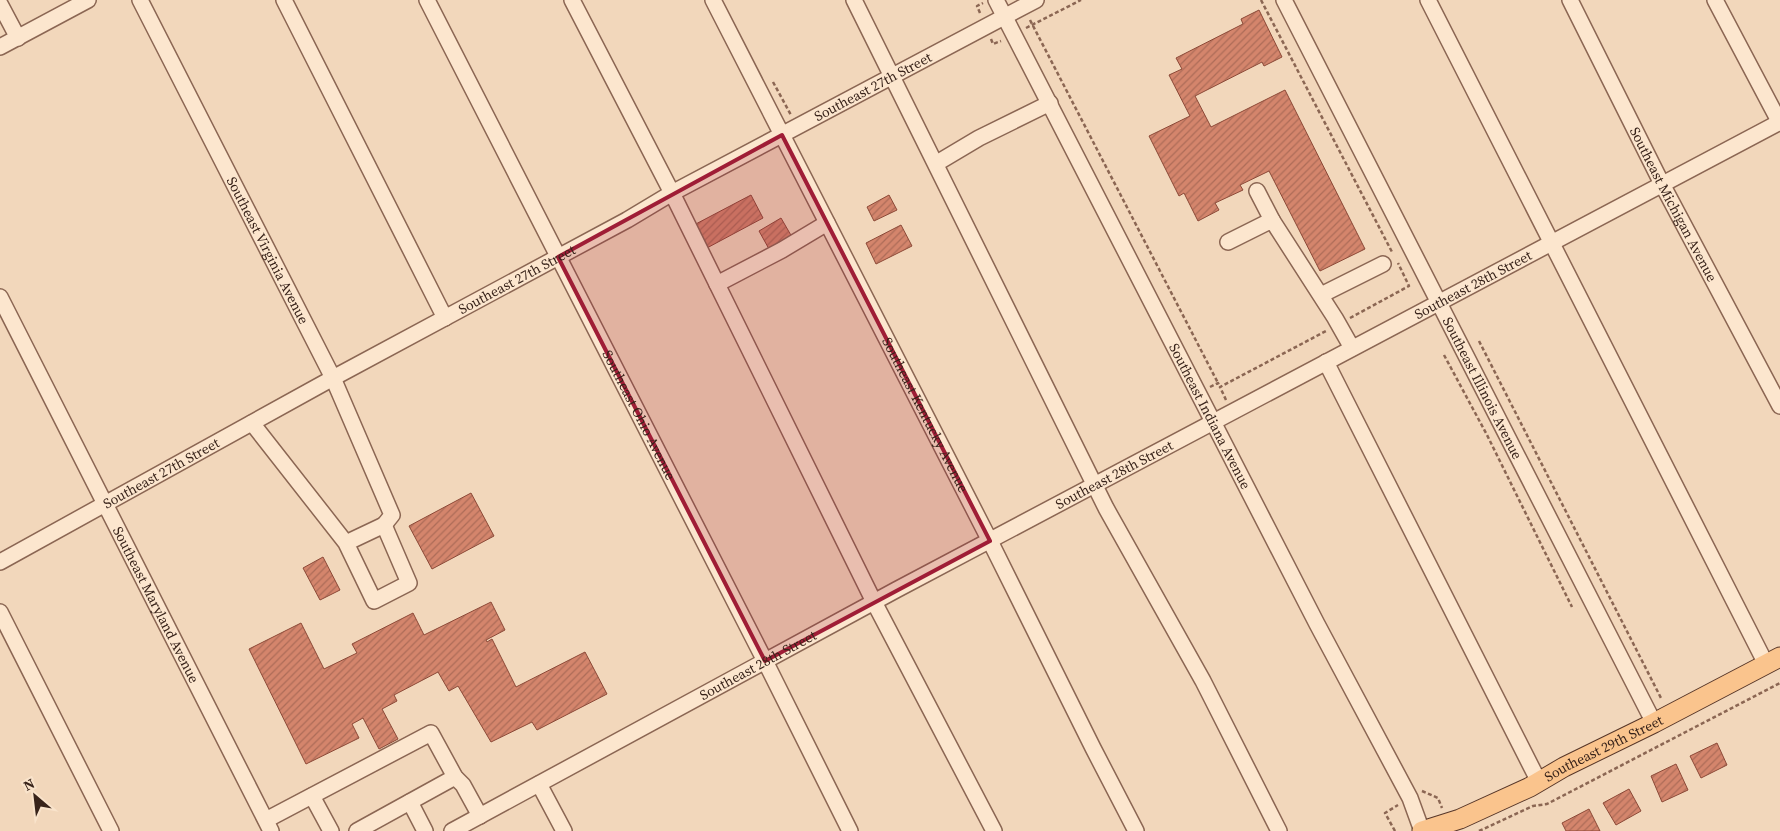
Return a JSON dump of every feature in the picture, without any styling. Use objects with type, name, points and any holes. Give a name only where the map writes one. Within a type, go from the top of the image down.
[{"type":"main road","name":"Southeast 29th Street","points":[[1422,831],[1460,819],[1538,782],[1773,660]]},
{"type":"street","points":[[0,48],[88,0]]},
{"type":"street","name":"Southeast Virginia Avenue","points":[[140,0],[333,378],[392,515],[384,525]]},
{"type":"street","points":[[284,0],[446,318]]},
{"type":"street","name":"Southeast Ohio Avenue","points":[[427,0],[850,831]]},
{"type":"street","points":[[572,0],[672,193],[874,602],[994,831]]},
{"type":"street","name":"Southeast Kentucky Avenue","points":[[713,0],[1136,831]]},
{"type":"street","points":[[854,0],[894,76],[1096,484],[1106,508],[1203,681],[1279,831]]},
{"type":"street","name":"Southeast Indiana Avenue","points":[[996,0],[1317,624],[1410,798],[1422,831]]},
{"type":"street","name":"Southeast 27th Street","points":[[0,562],[333,378],[628,220],[672,193],[1036,0]]},
{"type":"street","name":"Southeast Illinois Avenue","points":[[1284,0],[1654,723]]},
{"type":"street","points":[[1428,0],[1551,242],[1773,660]]},
{"type":"street","name":"Southeast Michigan Avenue","points":[[1570,0],[1662,184],[1780,406]]},
{"type":"street","points":[[1716,0],[1780,123]]},
{"type":"street","points":[[0,4],[18,38]]},
{"type":"street","points":[[937,163],[979,138],[1050,103]]},
{"type":"street","name":"Southeast 28th Street","points":[[452,831],[874,602],[1551,242],[1780,123]]},
{"type":"street","points":[[1257,191],[1272,220],[1321,295],[1352,348]]},
{"type":"street","points":[[1228,242],[1272,220]]},
{"type":"street","points":[[717,284],[782,250],[827,223]]},
{"type":"street","points":[[1321,295],[1390,259]]},
{"type":"street","name":"Southeast Maryland Avenue","points":[[0,297],[268,825]]},
{"type":"street","points":[[1326,362],[1538,782]]},
{"type":"street","points":[[252,423],[346,543],[374,601],[409,583],[384,525],[346,543]]},
{"type":"street","points":[[0,612],[111,831]]},
{"type":"street","points":[[268,825],[312,796],[431,733],[455,777],[463,785],[480,816]]},
{"type":"street","points":[[357,831],[455,777]]},
{"type":"street","points":[[539,784],[564,831]]},
{"type":"street","points":[[312,796],[331,831]]},
{"type":"street","points":[[410,802],[425,831]]},
{"type":"path","points":[[1081,0],[1032,25],[1218,383]]},
{"type":"path","points":[[1231,413],[1220,388],[1409,286],[1390,259],[1262,0]]},
{"type":"path","points":[[1479,342],[1662,702]]},
{"type":"path","points":[[1444,355],[1487,436],[1572,607]]},
{"type":"path","points":[[1479,831],[1533,806],[1547,804],[1780,683]]},
{"type":"highlighted area","points":[[782,135],[990,541],[765,661],[558,257]]},
{"type":"building","points":[[1259,10],[1282,57],[1264,66],[1262,62],[1195,96],[1211,127],[1285,90],[1365,249],[1320,271],[1269,171],[1240,185],[1243,190],[1215,203],[1219,210],[1198,221],[1184,193],[1179,196],[1149,136],[1190,116],[1169,75],[1182,69],[1176,58],[1243,24],[1241,19]]},
{"type":"building","points":[[751,195],[763,218],[705,249],[692,226]]},
{"type":"building","points":[[889,195],[897,210],[874,221],[867,207]]},
{"type":"building","points":[[781,218],[792,237],[769,249],[759,231]]},
{"type":"building","points":[[901,225],[912,246],[876,264],[866,243]]},
{"type":"building","points":[[471,493],[494,536],[432,569],[409,526]]},
{"type":"building","points":[[323,557],[340,590],[320,600],[303,568]]},
{"type":"building","points":[[491,602],[505,630],[486,640],[487,642],[492,639],[516,687],[585,652],[607,694],[537,730],[532,722],[491,742],[458,686],[449,691],[438,672],[394,695],[397,701],[382,709],[398,739],[379,749],[363,718],[352,724],[359,738],[306,764],[249,649],[301,623],[324,669],[357,653],[352,644],[413,613],[424,635]]},
{"type":"building","points":[[1717,743],[1727,765],[1701,778],[1690,756]]},
{"type":"building","points":[[1676,764],[1688,790],[1662,802],[1651,776]]},
{"type":"building","points":[[1629,789],[1641,811],[1616,825],[1603,803]]},
{"type":"building","points":[[1589,809],[1600,831],[1566,831],[1562,823]]}]
